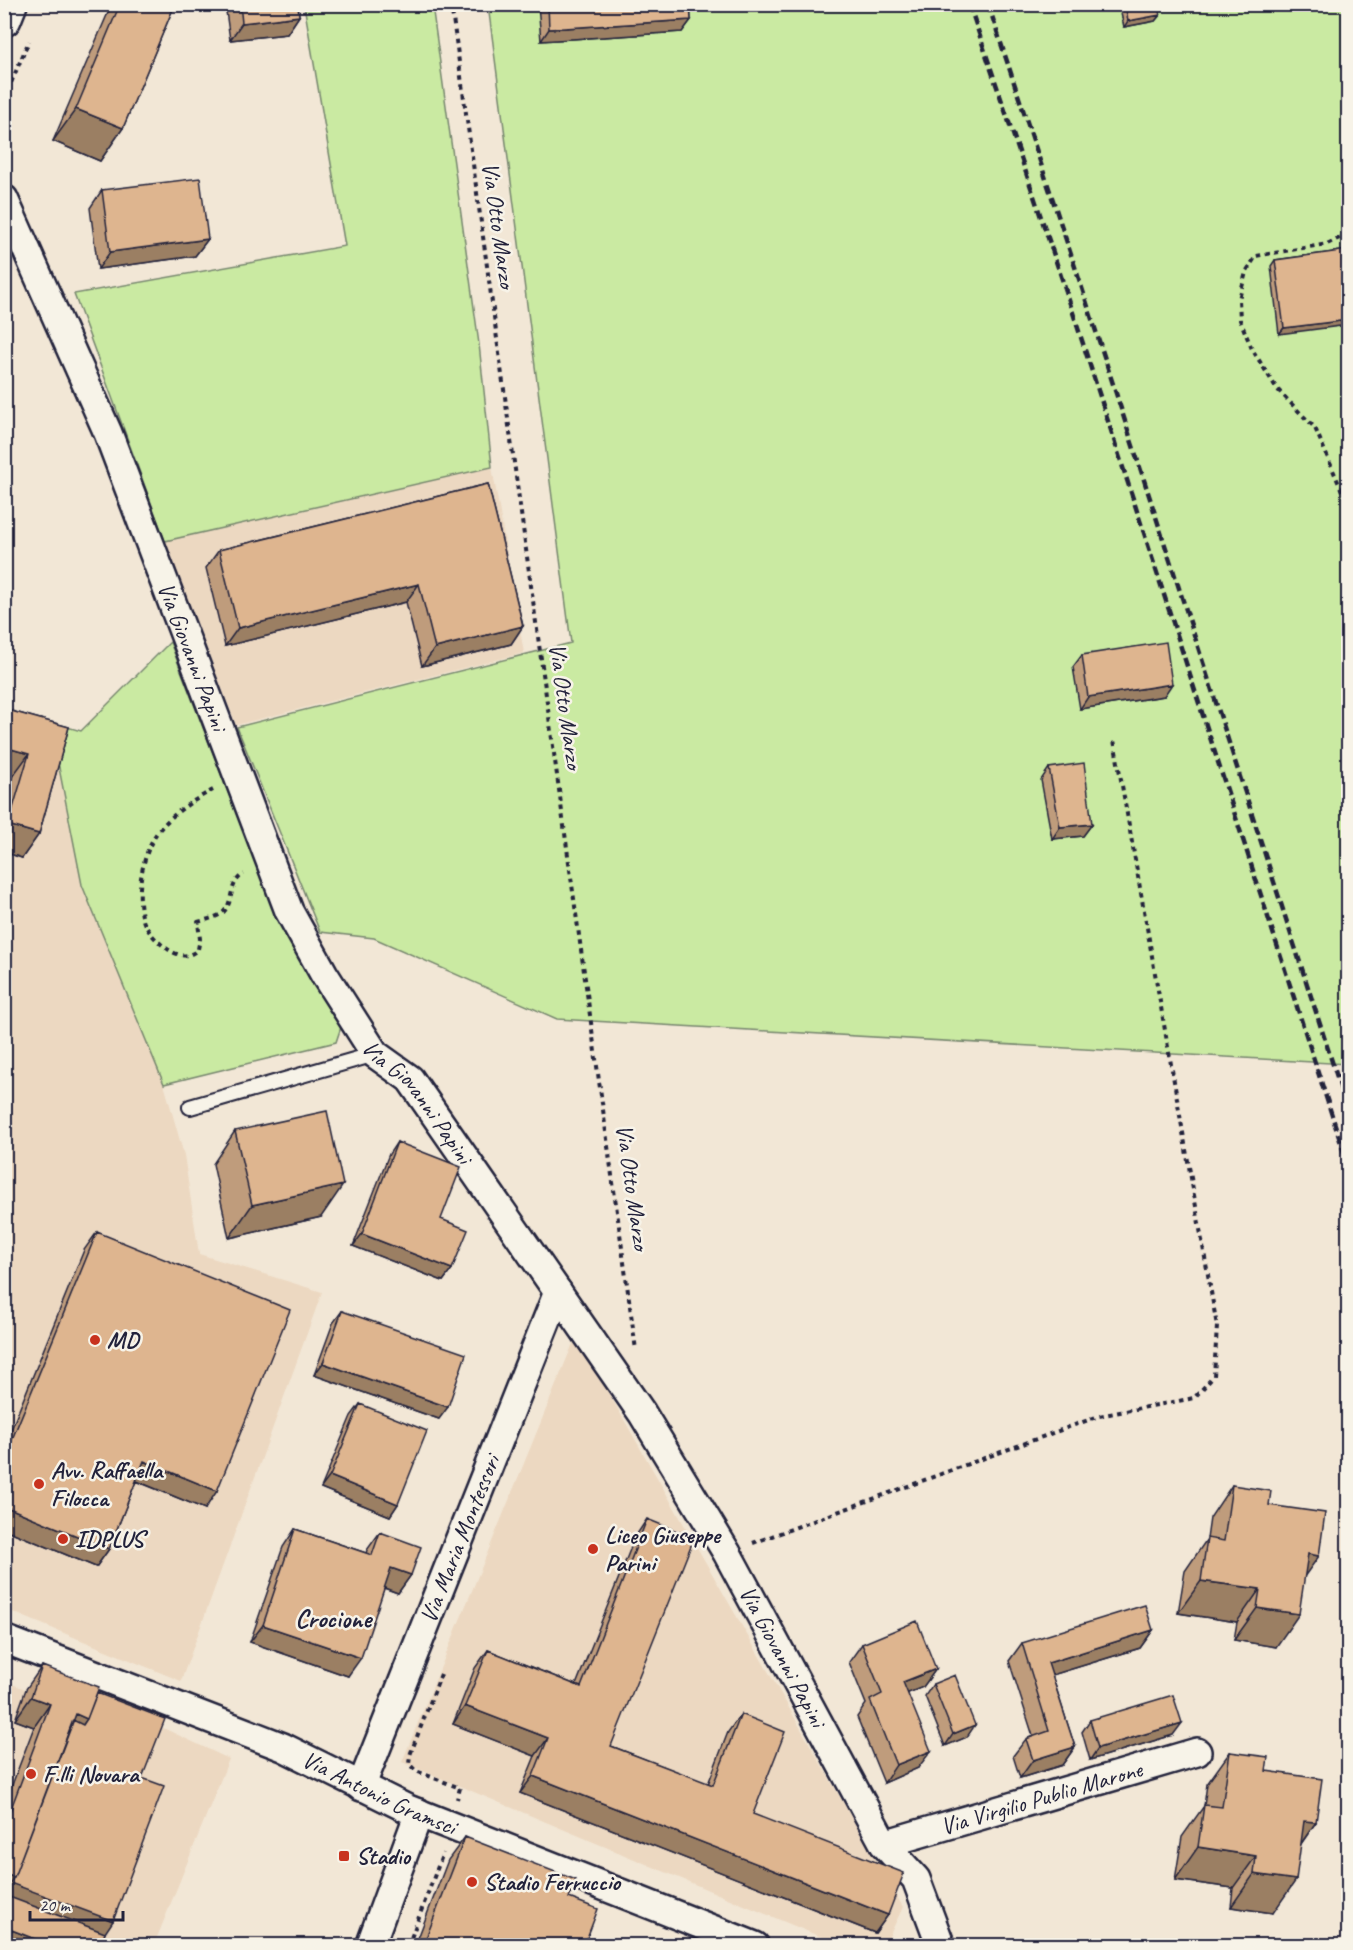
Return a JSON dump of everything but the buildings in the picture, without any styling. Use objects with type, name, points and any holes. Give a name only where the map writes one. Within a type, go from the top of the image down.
[{"type":"main road","points":[[10,4],[18,28]]},
{"type":"street","name":"Via Giovanni Papini","points":[[4,199],[108,433],[289,911],[324,974],[375,1054],[410,1079],[637,1404],[727,1553],[884,1844],[916,1879],[941,1946]]},
{"type":"street","name":"Via Maria Montessori","points":[[361,1787],[558,1292]]},
{"type":"street","name":"Via Antonio Gramsci","points":[[4,1639],[283,1747],[418,1813],[755,1946]]},
{"type":"street","name":"Via Virgilio Publio Marone","points":[[884,1844],[1197,1752]]},
{"type":"street","points":[[370,1946],[418,1813]]},
{"type":"lane","points":[[190,1107],[375,1054]]},
{"type":"path","name":"Via Otto Marzo","points":[[451,4],[637,1357]]},
{"type":"path","points":[[1344,4],[1348,19]]},
{"type":"path","points":[[4,99],[18,28]]},
{"type":"path","points":[[1348,234],[1327,244],[1256,256],[1246,272],[1239,299],[1240,320],[1252,349],[1276,389],[1315,428],[1348,505]]},
{"type":"path","points":[[727,1553],[1099,1416],[1194,1398],[1214,1376],[1217,1326],[1114,740]]},
{"type":"path","points":[[239,779],[198,798],[154,837],[144,860],[141,903],[144,922],[154,937],[170,952],[179,956],[190,956],[198,949],[200,939],[198,922],[222,913],[229,904],[232,887],[240,876],[271,864]]},
{"type":"path","points":[[408,1946],[446,1844],[460,1788],[416,1771],[411,1767],[409,1761],[444,1665]]},
{"type":"shaded area","points":[[492,467],[524,653],[236,725],[165,541]]},
{"type":"shaded area","points":[[4,709],[50,722],[82,885],[164,1084],[184,1155],[199,1254],[322,1292],[181,1681],[5,1609]]},
{"type":"shaded area","name":"Liceo Giuseppe Parini","points":[[576,1336],[903,1907],[885,1945],[840,1945],[402,1762]]},
{"type":"shaded area","points":[[4,1681],[152,1737],[159,1726],[229,1759],[154,1945],[118,1945],[5,1903]]},
{"type":"green space","points":[[304,5],[432,5],[479,344],[492,467],[165,541],[74,294],[345,246]]},
{"type":"green space","points":[[488,5],[1348,5],[1348,1064],[557,1019],[374,938],[320,932],[237,727],[571,643]]},
{"type":"green space","points":[[170,642],[275,914],[311,980],[342,1024],[336,1042],[164,1084],[82,885],[50,722],[81,731]]},
{"type":"railway","points":[[969,4],[1066,291],[1348,1165]]},
{"type":"railway","points":[[988,4],[1348,1111]]},
{"type":"place","name":"MD","points":[[95,1340]]},
{"type":"place","name":"Avv. Raffaella Filocca","points":[[39,1484]]},
{"type":"place","name":"IDPLUS","points":[[63,1539]]},
{"type":"place","name":"Liceo Giuseppe Parini","points":[[593,1549]]},
{"type":"place","name":"F.lli Novara","points":[[31,1774]]},
{"type":"place","name":"Stadio","points":[[344,1856]]},
{"type":"place","name":"Stadio Ferruccio","points":[[472,1882]]},
{"type":"district","name":"Crocione","points":[[333,1618]]}]
